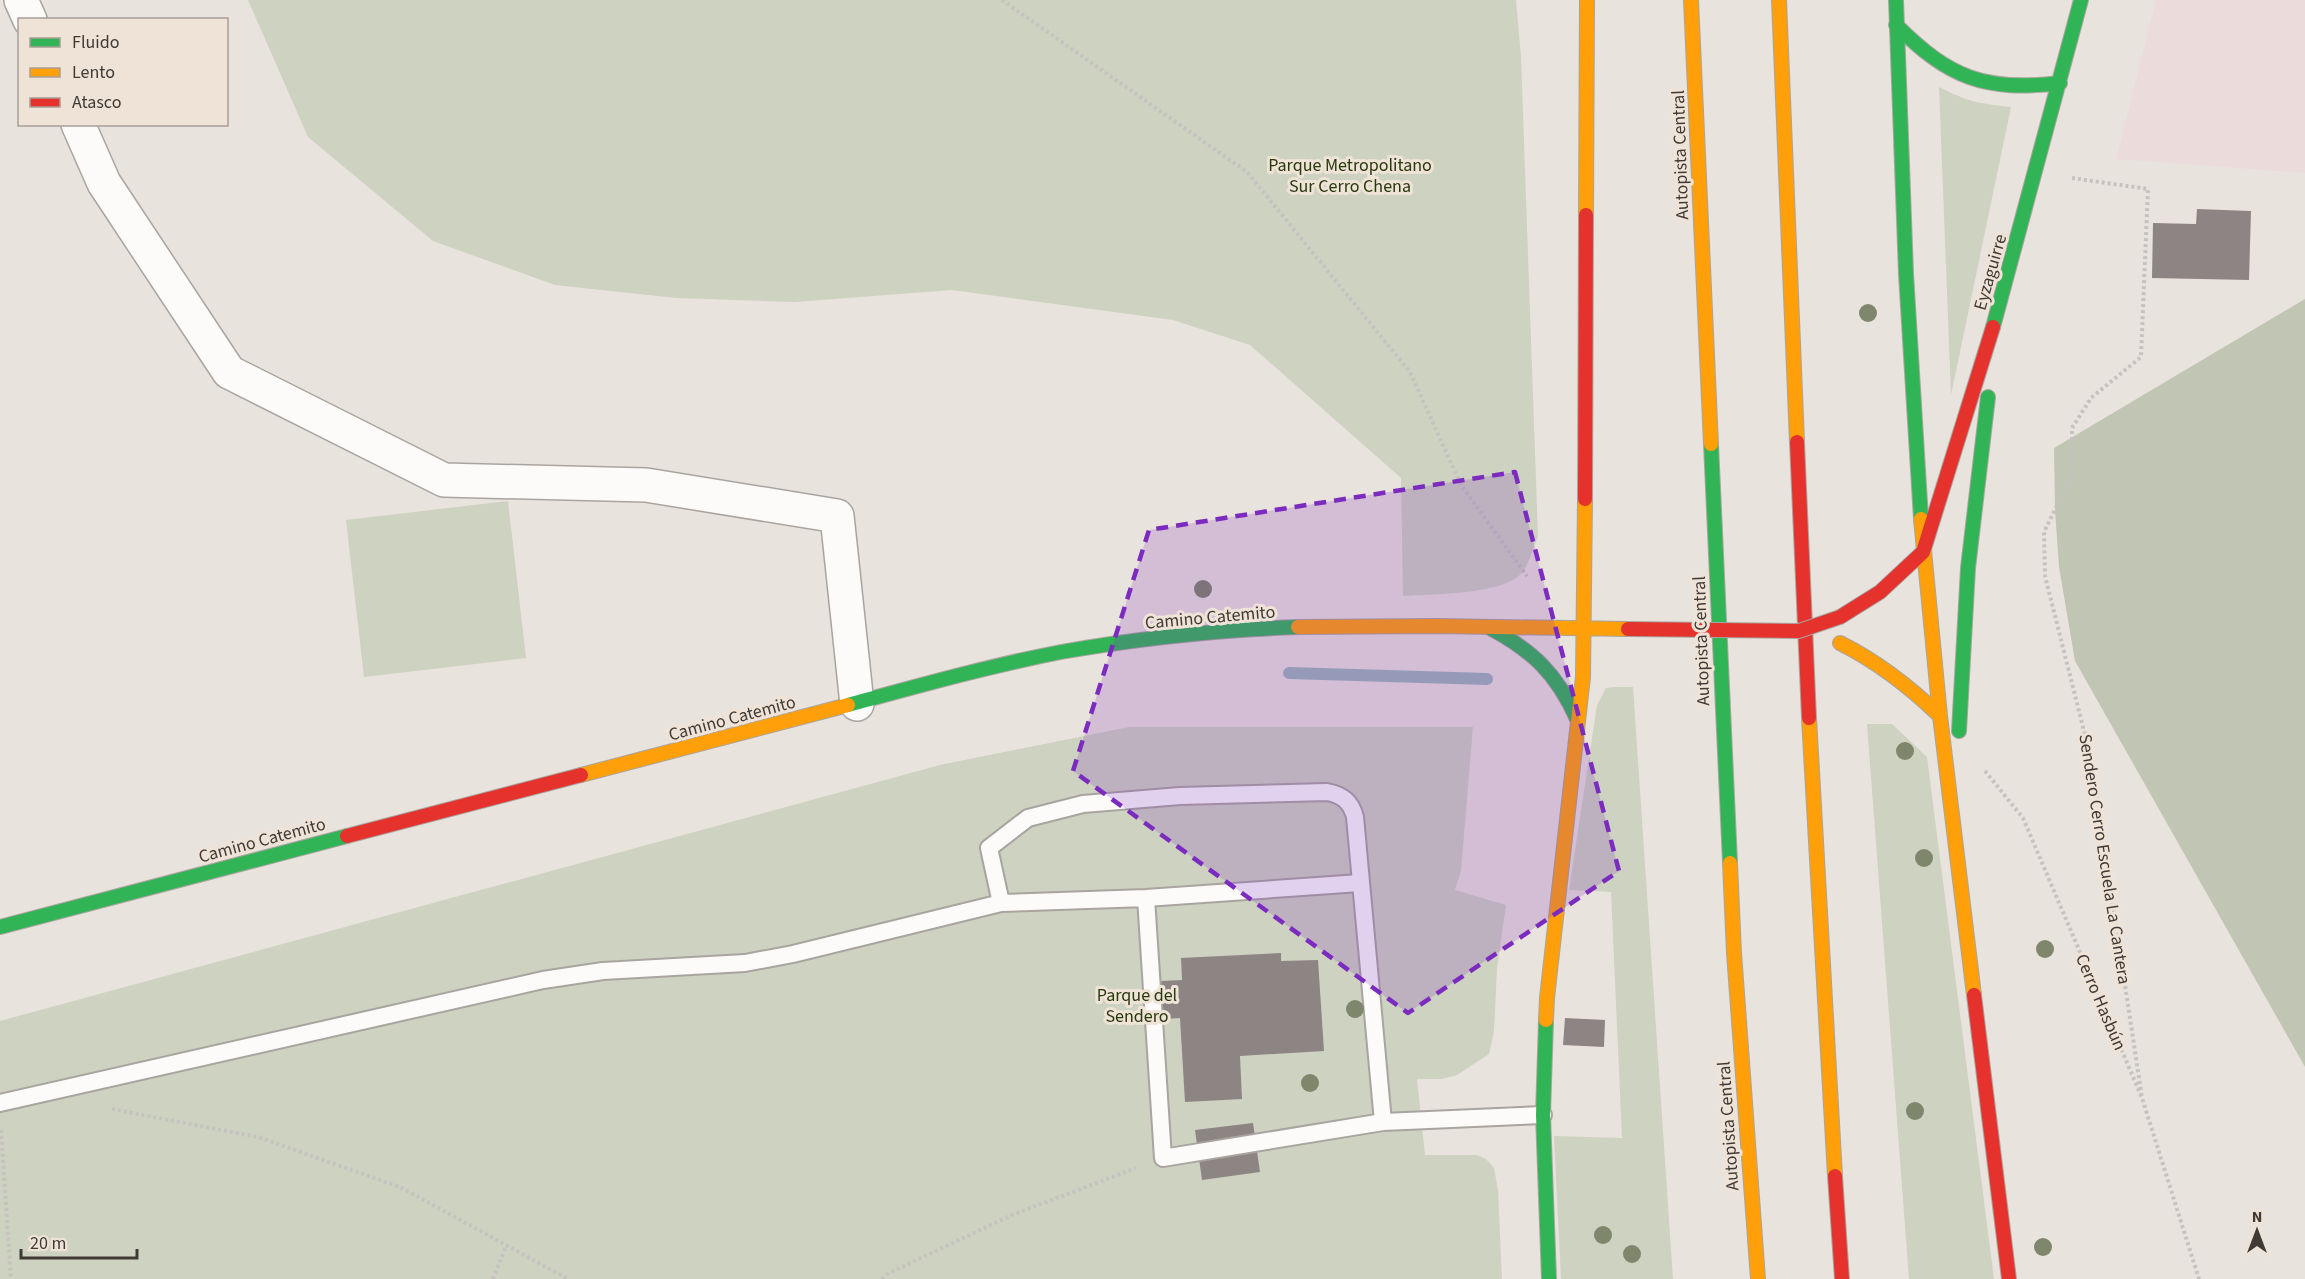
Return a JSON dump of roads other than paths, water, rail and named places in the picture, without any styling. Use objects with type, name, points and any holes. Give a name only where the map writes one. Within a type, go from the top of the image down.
[{"type":"main road","points":[[1549,1279],[1543,1115],[1547,998],[1583,677],[1586,628],[1587,0]]},
{"type":"main road","name":"Autopista Central","points":[[1691,0],[1734,952],[1758,1279]]},
{"type":"main road","points":[[1779,0],[1809,721],[1822,976],[1842,1279]]},
{"type":"main road","points":[[1896,0],[1906,274],[1923,552],[1940,716],[2009,1279]]},
{"type":"main road","name":"Eyzaguirre","points":[[1923,552],[2002,298],[2081,0]]},
{"type":"main road","points":[[1896,25],[1916,47],[1940,65],[1968,78],[2013,87],[2037,87],[2060,83]]},
{"type":"main road","points":[[1958,858],[1959,745],[1969,557],[1977,477],[2002,298]]},
{"type":"main road","name":"Camino Catemito","points":[[0,927],[1029,659],[1171,637],[1321,626],[1799,631],[1840,617],[1880,592],[1923,552]]},
{"type":"main road","name":"Camino Catemito","points":[[1486,626],[1528,649],[1544,665],[1558,681],[1577,719]]},
{"type":"main road","points":[[1799,631],[1840,643],[1869,657],[1892,672],[1940,716]]},
{"type":"street","points":[[21,0],[29,18]]},
{"type":"street","points":[[79,126],[104,183],[229,372],[444,480],[646,485],[837,516],[857,704]]},
{"type":"lane","points":[[1001,903],[988,848],[1028,818],[1083,804],[1180,796],[1327,792],[1336,794],[1350,803],[1355,817],[1383,1122]]},
{"type":"lane","points":[[0,1103],[543,980],[603,971],[685,968],[757,961],[1001,903],[1146,898],[1360,884]]},
{"type":"lane","points":[[1146,898],[1162,1158],[1383,1122],[1543,1115]]},
{"type":"waterway","points":[[1289,673],[1487,679]]},
{"type":"park label","name":"Parque Metropolitano Sur Cerro Chena","points":[[1350,175]]},
{"type":"park label","name":"Parque del Sendero","points":[[1137,1005]]}]
